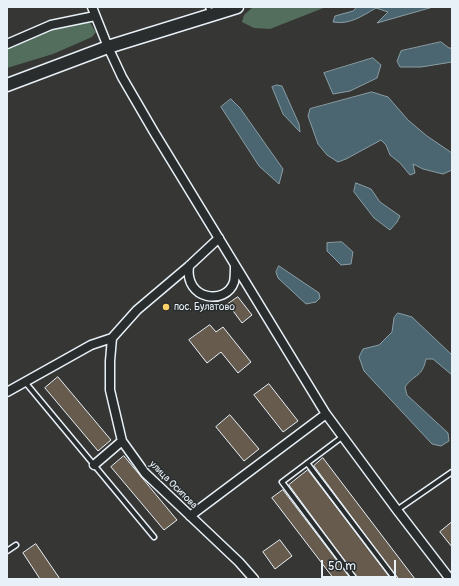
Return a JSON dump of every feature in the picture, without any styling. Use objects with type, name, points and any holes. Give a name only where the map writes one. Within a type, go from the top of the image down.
[{"type":"main road","points":[[7,85],[210,11],[237,7]]},
{"type":"street","points":[[92,7],[122,77],[235,266],[326,414],[396,510],[450,579]]},
{"type":"street","points":[[7,44],[51,25],[95,16]]},
{"type":"street","points":[[7,392],[91,345],[112,338],[137,310],[189,266],[219,238]]},
{"type":"street","points":[[189,266],[188,275],[192,285],[200,294],[214,297],[225,292],[234,282],[235,266]]},
{"type":"street","name":"улица Осипова","points":[[112,338],[110,390],[122,441],[145,473],[254,579]]},
{"type":"street","points":[[190,516],[326,414]]},
{"type":"street","points":[[94,465],[122,441]]},
{"type":"lane","points":[[25,382],[154,537]]},
{"type":"lane","points":[[342,437],[282,482],[355,579]]},
{"type":"lane","points":[[307,463],[395,579]]},
{"type":"lane","points":[[396,510],[452,472]]},
{"type":"lane","points":[[7,551],[16,545]]},
{"type":"green space","points":[[253,7],[326,7],[270,29],[254,28],[242,22],[244,15]]},
{"type":"green space","points":[[89,21],[96,32],[92,37],[53,54],[7,68],[7,48],[55,28]]},
{"type":"water","points":[[357,7],[433,7],[377,23],[388,12],[376,8],[361,17],[350,21],[339,23],[333,22],[335,16],[353,11]]},
{"type":"water","points":[[441,42],[449,48],[452,48],[452,62],[421,67],[400,67],[397,61],[401,51]]},
{"type":"water","points":[[373,58],[381,65],[377,78],[350,91],[333,94],[324,73]]},
{"type":"water","points":[[277,85],[282,86],[299,124],[300,132],[283,114],[272,87]]},
{"type":"water","points":[[372,92],[388,97],[408,120],[427,136],[452,153],[452,170],[443,174],[423,169],[413,164],[415,173],[410,175],[400,163],[390,155],[386,145],[381,140],[338,162],[327,155],[318,144],[308,116],[310,109]]},
{"type":"water","points":[[231,99],[240,108],[283,169],[279,184],[259,166],[221,107]]},
{"type":"water","points":[[356,183],[371,189],[380,202],[400,216],[390,230],[374,218],[354,192]]},
{"type":"water","points":[[342,242],[353,252],[351,264],[341,265],[327,251],[327,243]]},
{"type":"water","points":[[279,266],[319,293],[320,298],[316,302],[306,304],[278,278],[276,272]]},
{"type":"water","points":[[398,313],[412,317],[452,355],[452,375],[433,359],[426,359],[420,373],[405,387],[407,395],[448,433],[449,441],[441,446],[432,444],[364,371],[359,357],[363,349],[379,345],[392,332],[394,318]]},
{"type":"building","points":[[238,297],[252,315],[242,323],[228,304]]},
{"type":"building","points":[[210,325],[216,332],[223,327],[251,362],[238,373],[221,352],[207,363],[189,340]]},
{"type":"building","points":[[58,377],[111,440],[98,451],[45,388]]},
{"type":"building","points":[[269,384],[298,421],[283,432],[254,395]]},
{"type":"building","points":[[230,415],[259,449],[244,461],[216,427]]},
{"type":"building","points":[[124,456],[177,520],[164,530],[111,467]]},
{"type":"building","points":[[323,458],[415,579],[398,579],[314,466]]},
{"type":"building","points":[[308,470],[391,579],[358,579],[289,485]]},
{"type":"building","points":[[283,490],[351,579],[334,579],[272,498]]},
{"type":"building","points":[[452,522],[452,547],[440,532]]},
{"type":"building","points":[[280,540],[292,556],[275,569],[263,552]]},
{"type":"building","points":[[36,544],[60,579],[40,579],[23,553]]},
{"type":"place","name":"пос. Булатово","points":[[166,307]]}]
